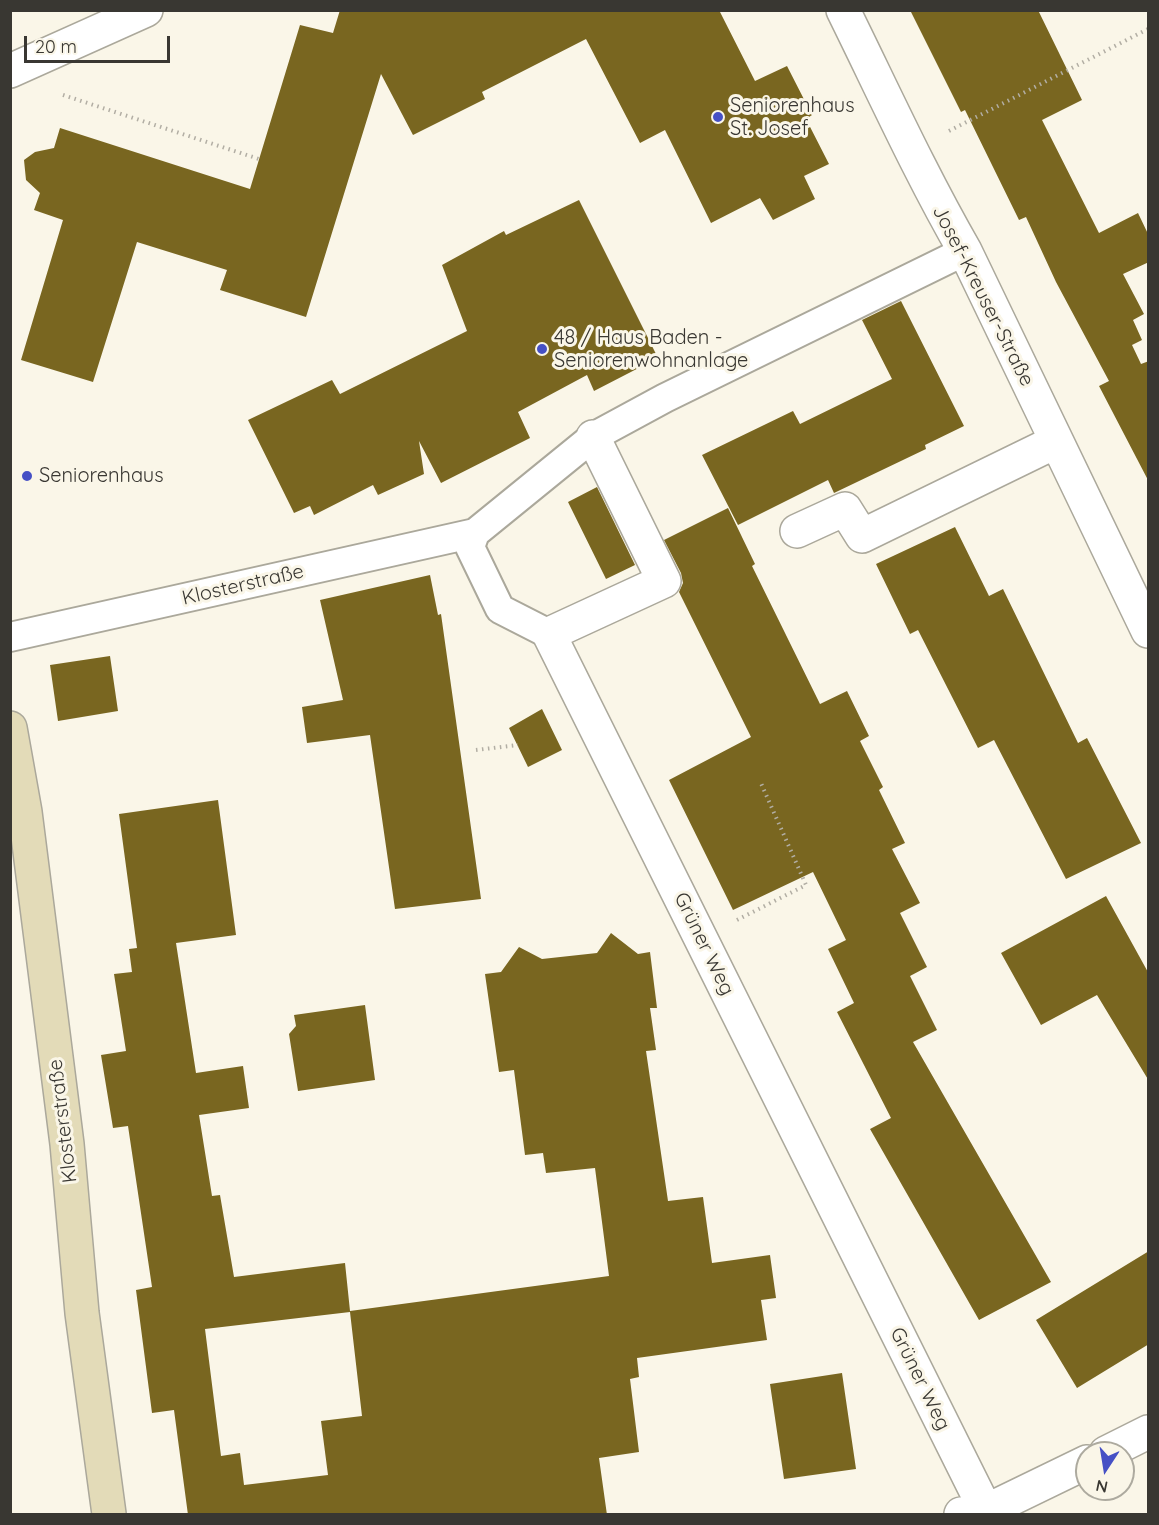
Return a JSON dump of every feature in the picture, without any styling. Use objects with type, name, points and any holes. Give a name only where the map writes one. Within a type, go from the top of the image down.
[{"type":"main road","name":"Klosterstraße","points":[[10,728],[25,812],[67,1144],[82,1313],[109,1515]]},
{"type":"street","points":[[10,72],[146,10]]},
{"type":"street","name":"Josef-Kreuser-Straße","points":[[843,10],[913,150],[932,194],[965,250],[1055,442],[1149,631]]},
{"type":"street","points":[[549,634],[664,581],[593,437]]},
{"type":"street","points":[[797,531],[845,509],[862,536],[1055,442]]},
{"type":"street","name":"Grüner Weg","points":[[549,634],[700,937],[995,1510]]},
{"type":"street","points":[[1131,1441],[1149,1432]]},
{"type":"street","points":[[995,1510],[1075,1468]]},
{"type":"lane","points":[[549,634],[500,609],[470,547],[475,533],[593,437],[666,398],[965,250]]},
{"type":"lane","name":"Klosterstraße","points":[[10,637],[475,533]]},
{"type":"path","points":[[913,150],[1149,29]]},
{"type":"path","points":[[56,92],[259,159]]},
{"type":"path","points":[[476,750],[518,745]]},
{"type":"path","points":[[700,937],[806,885],[759,781]]},
{"type":"building","points":[[340,10],[719,10],[755,81],[787,66],[812,115],[806,119],[829,164],[804,176],[815,199],[773,220],[760,198],[711,223],[665,130],[640,143],[586,39],[482,92],[485,99],[413,135],[381,74],[306,317],[220,290],[227,270],[137,242],[93,382],[21,360],[63,220],[34,210],[40,193],[26,180],[24,160],[35,152],[54,148],[60,128],[250,189],[300,25],[333,33]]},
{"type":"building","points":[[910,10],[1038,10],[1082,100],[1042,120],[1099,233],[1138,213],[1149,236],[1149,262],[1123,274],[1144,314],[1133,320],[1142,340],[1132,345],[1141,364],[1149,361],[1149,482],[1099,386],[1109,381],[1056,282],[1026,217],[1019,220],[965,110],[961,112]]},
{"type":"building","name":"48 / Haus Baden - Seniorenwohnanlage","points":[[579,200],[658,358],[594,391],[587,375],[518,412],[530,438],[441,483],[419,441],[424,474],[378,495],[373,485],[314,515],[310,506],[294,513],[248,420],[332,380],[340,394],[467,331],[442,265],[504,231],[506,235]]},
{"type":"building","points":[[901,301],[964,426],[925,445],[926,449],[834,493],[828,480],[738,525],[702,455],[793,411],[800,424],[892,379],[862,320]]},
{"type":"building","points":[[597,487],[635,565],[606,579],[568,502]]},
{"type":"building","points":[[728,508],[755,564],[752,566],[820,704],[847,691],[869,736],[860,741],[883,787],[879,790],[905,843],[892,849],[920,903],[900,913],[927,967],[910,976],[937,1030],[913,1042],[1051,1282],[979,1320],[870,1129],[891,1118],[837,1012],[854,1003],[828,949],[846,940],[813,872],[733,910],[669,780],[751,737],[679,592],[683,583],[681,573],[664,540]]},
{"type":"building","points":[[955,527],[989,596],[1003,589],[1078,743],[1087,738],[1141,843],[1066,879],[994,740],[978,748],[918,630],[910,634],[876,564]]},
{"type":"building","points":[[430,575],[438,615],[441,614],[481,899],[395,909],[370,735],[307,743],[302,707],[343,700],[320,600]]},
{"type":"building","points":[[110,656],[118,711],[58,721],[50,665]]},
{"type":"building","points":[[542,709],[562,750],[528,767],[509,728]]},
{"type":"building","points":[[218,800],[236,935],[176,943],[196,1073],[243,1066],[249,1108],[199,1115],[212,1196],[220,1195],[234,1277],[345,1263],[350,1311],[609,1276],[595,1168],[546,1173],[543,1153],[525,1155],[514,1070],[499,1072],[485,974],[501,972],[519,947],[542,959],[597,953],[611,933],[638,954],[650,952],[657,1008],[650,1008],[656,1050],[646,1051],[668,1201],[703,1197],[712,1263],[770,1255],[776,1298],[761,1300],[767,1340],[637,1358],[639,1377],[630,1379],[639,1452],[599,1458],[607,1515],[188,1515],[174,1410],[152,1413],[136,1290],[152,1287],[128,1126],[113,1128],[101,1055],[126,1051],[114,974],[132,972],[129,949],[137,948],[119,814]],"holes":[[[350,1312],[362,1416],[321,1421],[328,1475],[244,1485],[240,1453],[221,1456],[205,1329]]]},
{"type":"building","points":[[1106,896],[1149,974],[1149,1081],[1097,995],[1041,1025],[1001,953]]},
{"type":"building","points":[[365,1005],[375,1080],[298,1091],[289,1034],[296,1026],[294,1015]]},
{"type":"building","points":[[1149,1251],[1149,1344],[1077,1388],[1036,1320]]},
{"type":"building","points":[[842,1373],[856,1469],[784,1479],[770,1384]]},
{"type":"place","name":"Seniorenhaus St. Josef","points":[[718,117]]},
{"type":"place","name":"48 / Haus Baden - Seniorenwohnanlage","points":[[542,349]]},
{"type":"place","name":"Seniorenhaus","points":[[27,476]]}]
